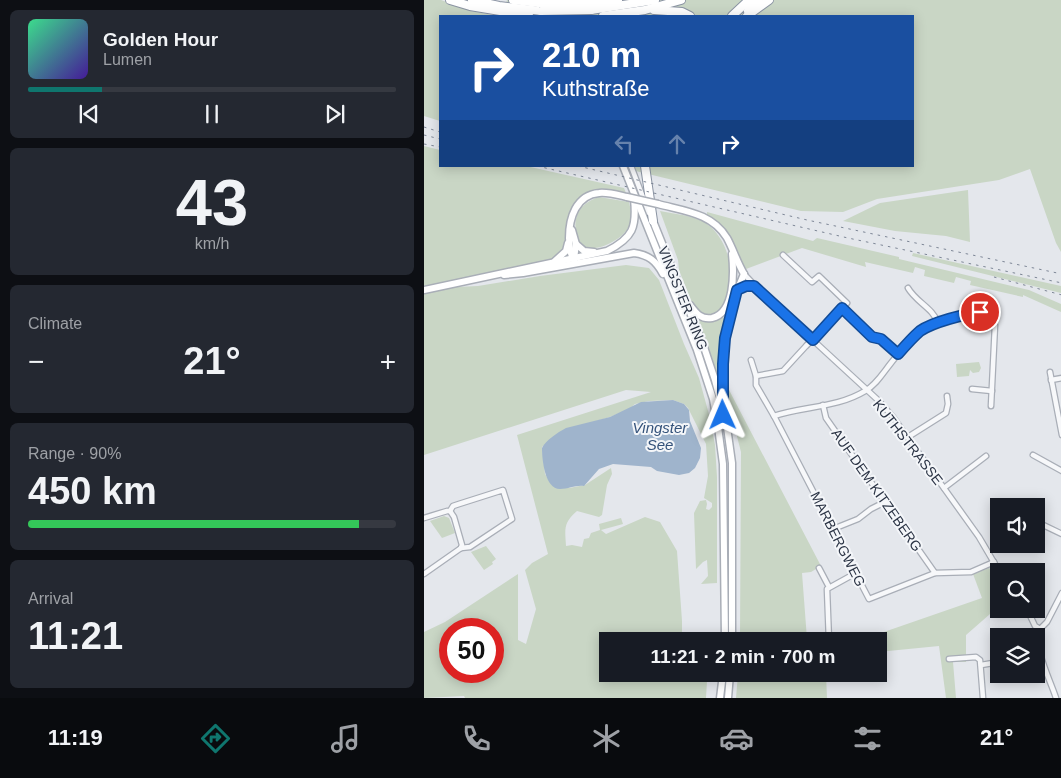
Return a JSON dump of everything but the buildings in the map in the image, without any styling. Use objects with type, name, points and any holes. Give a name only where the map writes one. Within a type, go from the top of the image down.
[{"type":"highway","points":[[450,0],[470,6],[523,15]]},
{"type":"highway","points":[[472,0],[499,6],[540,7],[589,7],[655,0]]},
{"type":"highway","points":[[513,0],[540,7]]},
{"type":"highway","points":[[569,0],[577,15]]},
{"type":"highway","points":[[589,7],[618,0]]},
{"type":"highway","points":[[610,15],[645,10],[681,0]]},
{"type":"highway","points":[[733,15],[748,0]]},
{"type":"highway","points":[[746,15],[758,0]]},
{"type":"highway","points":[[746,15],[769,0]]},
{"type":"highway","points":[[645,10],[670,10],[688,15]]},
{"type":"highway","points":[[645,167],[653,221]]},
{"type":"main road","name":"VINGSTER RING","points":[[623,167],[704,370],[712,399],[721,446],[724,513],[725,632]]},
{"type":"main road","points":[[424,290],[511,270],[573,259],[611,249],[623,241],[633,228],[636,213],[633,190]]},
{"type":"main road","name":"KUTHSTRASSE","points":[[573,259],[569,232],[575,209],[588,196],[600,193],[658,204],[693,213],[711,221],[722,230],[744,274]]},
{"type":"main road","name":"VINGSTER RING","points":[[653,221],[715,380],[727,428],[732,463],[732,632]]},
{"type":"main road","points":[[566,266],[573,259],[576,244],[571,222]]},
{"type":"main road","points":[[554,262],[566,251],[569,232]]},
{"type":"main road","points":[[576,244],[584,251],[591,253],[611,249]]},
{"type":"main road","points":[[731,248],[733,284]]},
{"type":"main road","points":[[500,274],[512,275],[623,254],[641,254],[654,260],[673,290]]},
{"type":"main road","points":[[573,259],[582,263]]},
{"type":"main road","points":[[683,296],[696,314],[708,319],[715,318],[724,309],[733,284],[739,276],[744,274]]},
{"type":"main road","points":[[723,415],[724,345],[737,290],[744,274]]},
{"type":"main road","points":[[737,290],[746,286],[754,286]]},
{"type":"main road","points":[[720,698],[722,682]]},
{"type":"main road","points":[[728,698],[729,682]]},
{"type":"street","points":[[569,0],[573,15]]},
{"type":"street","name":"VINGSTER RING","points":[[631,167],[653,221]]},
{"type":"street","points":[[756,376],[782,371],[846,303],[819,276],[812,282],[783,256]]},
{"type":"street","name":"KUTHSTRASSE","points":[[744,274],[754,286],[867,390],[893,417],[979,537],[994,562]]},
{"type":"street","points":[[908,288],[936,316],[938,323]]},
{"type":"street","points":[[842,308],[872,337],[881,339],[898,354]]},
{"type":"street","points":[[774,416],[844,401],[867,390],[922,330],[938,323],[976,313],[984,313],[991,318],[996,330],[991,406]]},
{"type":"street","name":"MARBERGWEG","points":[[751,360],[756,376],[756,385],[869,599],[935,573],[971,572],[994,562]]},
{"type":"street","points":[[1050,372],[1061,435]]},
{"type":"street","points":[[1051,380],[1061,378]]},
{"type":"street","points":[[972,389],[992,391]]},
{"type":"street","points":[[908,438],[946,413],[947,396]]},
{"type":"street","name":"AUF DEM KITZEBERG","points":[[823,405],[826,418],[935,573]]},
{"type":"street","points":[[1033,455],[1061,471]]},
{"type":"street","points":[[944,488],[986,456]]},
{"type":"street","points":[[424,518],[450,511],[459,504],[503,490],[512,519],[470,547],[461,548],[424,574]]},
{"type":"street","points":[[833,529],[858,519],[871,508],[885,502]]},
{"type":"street","points":[[450,511],[454,517],[462,545],[461,548]]},
{"type":"street","points":[[1045,526],[1061,534]]},
{"type":"street","points":[[819,568],[829,587]]},
{"type":"street","points":[[829,632],[827,588],[856,573]]},
{"type":"street","points":[[1041,628],[1061,593]]},
{"type":"street","points":[[1031,618],[1035,626],[1038,628]]},
{"type":"street","points":[[949,659],[976,657],[980,660],[983,698]]},
{"type":"street","points":[[981,665],[990,664]]},
{"type":"street","points":[[1045,669],[1056,698]]},
{"type":"green space","points":[[424,0],[441,0],[471,11],[493,15],[439,15],[439,121],[424,116]]},
{"type":"green space","points":[[507,0],[1061,0],[1061,252],[1056,243],[1030,169],[999,180],[877,199],[843,212],[801,211],[619,167],[914,167],[914,15],[502,15]]},
{"type":"green space","points":[[424,146],[439,150],[439,167],[530,167],[624,188],[626,193],[616,191],[591,192],[570,214],[566,228],[565,249],[552,260],[424,287]]},
{"type":"green space","points":[[968,190],[970,242],[946,236],[895,231],[843,221],[880,203]]},
{"type":"green space","points":[[599,197],[629,202],[631,222],[625,233],[614,241],[600,247],[586,248],[577,239],[576,219],[584,205]]},
{"type":"green space","points":[[660,211],[688,216],[704,222],[714,230],[722,241],[730,267],[730,281],[728,294],[714,316],[703,315],[693,306]]},
{"type":"green space","points":[[707,212],[813,241],[817,238],[1029,290],[1061,304],[1061,312],[1023,295],[1023,297],[970,285],[971,281],[956,277],[954,283],[924,276],[925,270],[915,267],[913,273],[865,262],[866,267],[802,248],[746,269],[719,224],[707,215]]},
{"type":"green space","points":[[913,253],[1061,286],[1061,293],[912,256]]},
{"type":"green space","points":[[626,265],[649,268],[659,280],[699,378],[710,418],[715,445],[717,477],[717,583],[701,584],[708,576],[707,560],[696,569],[694,513],[700,501],[706,500],[706,509],[709,510],[712,507],[712,503],[704,498],[708,476],[706,444],[688,408],[684,404],[673,400],[649,401],[635,404],[629,409],[610,417],[560,432],[542,447],[545,474],[552,485],[557,488],[569,488],[585,485],[611,468],[612,474],[607,485],[602,515],[599,517],[577,511],[567,523],[566,546],[582,547],[584,539],[589,538],[591,533],[600,530],[599,524],[621,518],[623,524],[601,530],[606,534],[645,517],[660,522],[677,551],[682,632],[599,632],[599,682],[707,682],[706,698],[465,698],[464,696],[424,698],[424,632],[439,625],[439,683],[504,683],[504,618],[451,618],[518,574],[518,640],[526,644],[536,609],[525,570],[532,563],[548,554],[517,435],[651,392],[626,390],[424,455],[424,293],[456,287],[478,286]]},
{"type":"green space","points":[[722,316],[725,319],[720,364],[721,387],[695,318],[710,321]]},
{"type":"green space","points":[[979,362],[981,368],[979,372],[973,373],[970,370],[969,376],[957,377],[956,364]]},
{"type":"green space","points":[[728,388],[821,566],[811,572],[802,573],[806,632],[740,632],[741,452],[729,405]]},
{"type":"green space","points":[[444,516],[449,518],[455,533],[442,538],[430,521]]},
{"type":"green space","points":[[486,546],[496,559],[492,562],[493,564],[484,570],[471,552]]},
{"type":"green space","points":[[990,569],[990,614],[966,635],[966,662],[953,662],[956,698],[946,698],[939,646],[887,651],[887,632],[884,632],[982,598],[973,574]]},
{"type":"green space","points":[[737,682],[826,682],[827,698],[736,698]]},
{"type":"water","name":"Vingster See","points":[[673,400],[684,404],[689,410],[690,421],[701,448],[700,458],[695,468],[689,473],[679,475],[657,471],[651,467],[613,464],[599,469],[584,486],[560,489],[555,488],[551,484],[545,473],[542,448],[556,434],[566,428],[610,417],[641,402]]},
{"type":"railway","points":[[424,127],[439,132]]},
{"type":"railway","points":[[424,135],[439,139]]},
{"type":"railway","points":[[424,144],[439,147]]},
{"type":"railway","points":[[541,167],[848,238],[1062,283]]},
{"type":"railway","points":[[582,167],[807,220],[1062,274]]},
{"type":"railway","points":[[994,277],[1062,295]]},
{"type":"route","points":[[723,415],[723,351],[737,290],[741,288],[754,286],[813,340],[842,308],[872,337],[881,339],[898,354],[922,330],[938,323],[980,312]]}]
